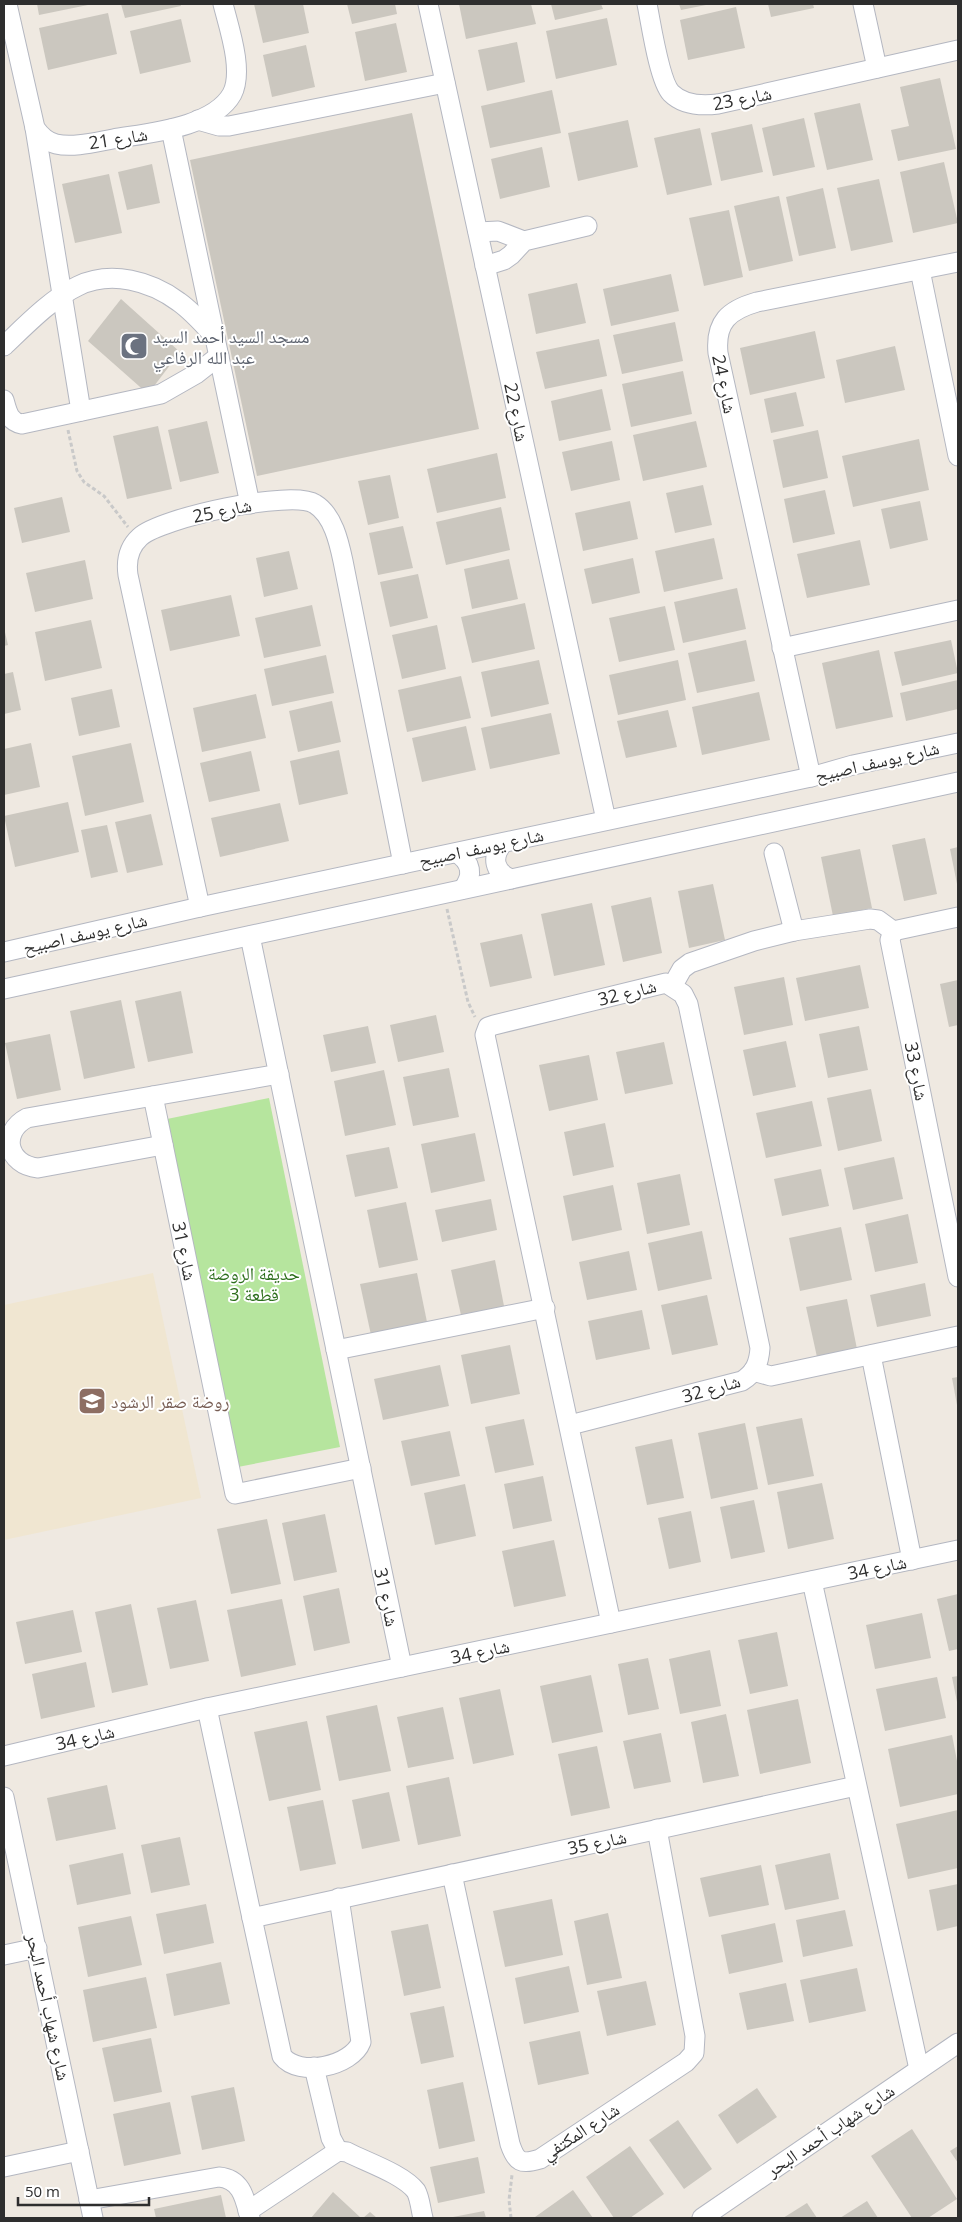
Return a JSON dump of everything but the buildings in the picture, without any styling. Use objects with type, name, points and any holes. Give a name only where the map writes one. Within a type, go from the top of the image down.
[{"type":"street","points":[[7,4],[35,128],[61,296],[73,413]]},
{"type":"street","name":"شارع 21","points":[[35,128],[44,138],[62,145],[89,143],[171,129],[198,120],[220,108],[232,94],[236,72],[235,58],[223,4]]},
{"type":"street","name":"شارع 22","points":[[428,4],[606,820]]},
{"type":"street","name":"شارع 23","points":[[647,4],[661,71],[667,88],[678,98],[691,103],[718,104],[958,50]]},
{"type":"street","points":[[863,4],[877,68]]},
{"type":"street","points":[[198,120],[220,126],[229,126],[445,82]]},
{"type":"street","points":[[171,129],[250,504]]},
{"type":"street","points":[[478,232],[498,231],[524,240],[587,226]]},
{"type":"street","points":[[485,266],[504,260],[524,240]]},
{"type":"street","name":"شارع 24","points":[[810,777],[718,353],[719,330],[728,316],[736,310],[757,302],[958,262]]},
{"type":"street","points":[[920,270],[958,456]]},
{"type":"street","points":[[7,341],[61,296],[77,286],[92,280],[114,278],[138,282],[161,291],[179,302],[215,337]]},
{"type":"street","points":[[4,400],[10,418],[22,424],[161,394],[196,374],[219,356]]},
{"type":"street","name":"شارع 25","points":[[138,538],[149,529],[161,524],[250,504],[290,499],[310,502],[322,510],[335,532],[343,561],[403,864]]},
{"type":"street","points":[[138,538],[128,559],[128,575],[200,907]]},
{"type":"street","points":[[782,648],[958,610]]},
{"type":"street","name":"شارع يوسف اصبيح","points":[[4,952],[200,907],[810,777],[853,765],[958,743]]},
{"type":"street","name":"شارع يوسف اصبيح","points":[[4,989],[958,782]]},
{"type":"street","points":[[503,843],[497,850],[494,859],[497,868],[503,876],[512,879]]},
{"type":"street","points":[[456,853],[464,858],[469,865],[470,874],[464,889]]},
{"type":"street","points":[[774,853],[794,932]]},
{"type":"street","points":[[673,985],[682,969],[690,963],[754,941],[870,919],[882,922],[893,931],[958,917]]},
{"type":"street","name":"شارع 33","points":[[893,931],[890,940],[958,1277]]},
{"type":"street","name":"شارع 31","points":[[250,936],[402,1667]]},
{"type":"street","name":"شارع 32","points":[[487,1030],[494,1025],[659,983],[673,985],[683,994],[688,1004],[760,1348],[758,1364],[754,1371],[742,1380],[570,1425]]},
{"type":"street","points":[[487,1030],[485,1039],[545,1308],[611,1623]]},
{"type":"street","points":[[163,1145],[38,1168],[24,1165],[16,1160],[10,1149],[9,1142],[13,1129],[27,1118],[279,1074]]},
{"type":"street","name":"شارع 31","points":[[153,1096],[235,1494],[360,1468]]},
{"type":"street","points":[[336,1350],[545,1308]]},
{"type":"street","points":[[754,1371],[771,1376],[958,1336]]},
{"type":"street","points":[[871,1355],[912,1560]]},
{"type":"street","name":"شارع 34","points":[[4,1756],[207,1708],[958,1550]]},
{"type":"street","points":[[812,1581],[919,2069]]},
{"type":"street","points":[[207,1708],[281,2052],[290,2064],[314,2067],[344,2060],[356,2052],[361,2042],[339,1898]]},
{"type":"street","name":"شارع 35","points":[[252,1918],[856,1786]]},
{"type":"street","name":"شارع شهاب أحمد البحر","points":[[4,1797],[93,2218]]},
{"type":"street","name":"شارع المكتفي","points":[[452,1874],[514,2157],[522,2162],[540,2159],[686,2062],[694,2053],[695,2036],[658,1829]]},
{"type":"street","points":[[4,1954],[36,1948]]},
{"type":"street","name":"شارع شهاب أحمد البحر","points":[[702,2218],[958,2043]]},
{"type":"street","points":[[314,2067],[331,2138],[338,2151]]},
{"type":"street","points":[[4,2167],[79,2151]]},
{"type":"street","points":[[89,2200],[227,2177],[239,2186],[249,2215],[338,2151],[347,2152],[400,2178],[408,2184],[417,2192],[423,2218]]},
{"type":"path","points":[[73,413],[77,471],[84,482],[104,496],[138,538]]},
{"type":"path","points":[[444,894],[468,1002],[476,1020],[487,1030]]},
{"type":"path","points":[[511,2218],[509,2200],[514,2157]]},
{"type":"shaded area","name":"روضة صقر الرشود","points":[[153,1273],[201,1498],[4,1540],[4,1305]]},
{"type":"green space","name":"حديقة الروضة قطعة 3","points":[[269,1098],[340,1447],[238,1467],[167,1119]]},
{"type":"place","name":"مسجد السيد أحمد السيد عبد الله الرفاعي","points":[[134,346]]},
{"type":"place","name":"روضة صقر الرشود","points":[[92,1401]]}]
